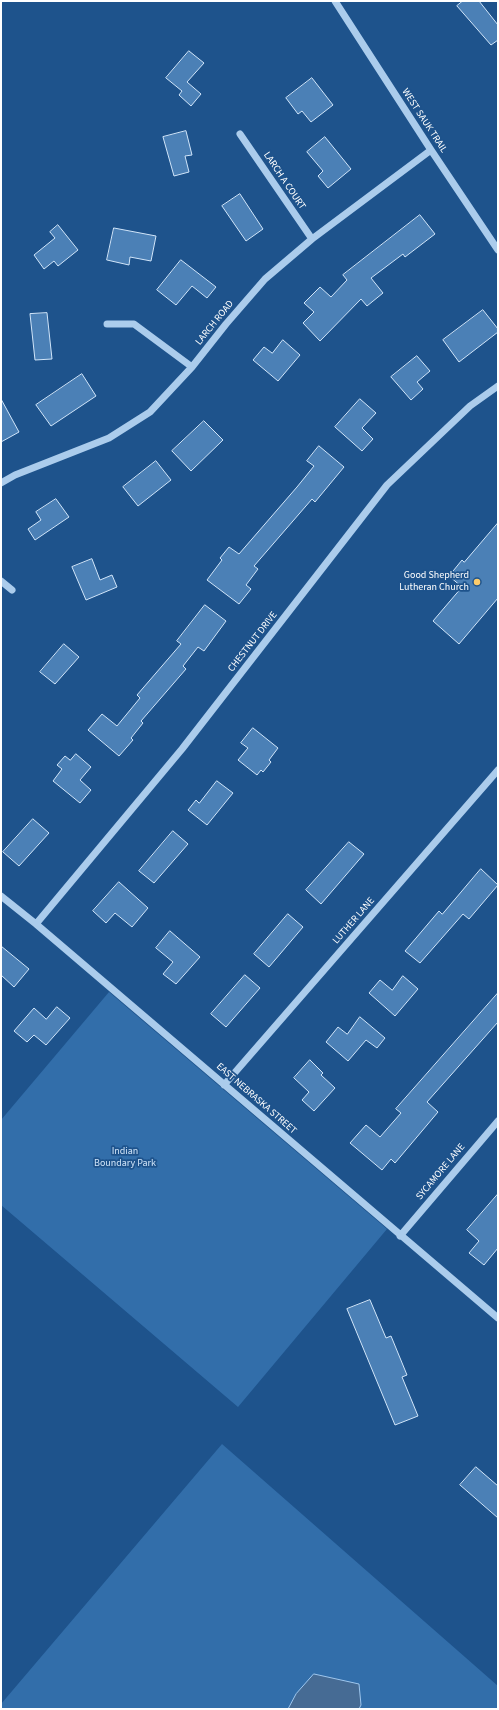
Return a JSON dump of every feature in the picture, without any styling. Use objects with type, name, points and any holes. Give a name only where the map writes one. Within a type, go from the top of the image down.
[{"type":"street","name":"WEST SAUK TRAIL","points":[[335,1],[431,150],[498,250]]},
{"type":"street","name":"LARCH A COURT","points":[[240,134],[312,239]]},
{"type":"street","name":"LARCH ROAD","points":[[1,483],[15,475],[109,438],[150,412],[192,368],[226,324],[265,279],[312,239],[431,150]]},
{"type":"street","points":[[107,324],[134,324],[192,368]]},
{"type":"street","name":"CHESTNUT DRIVE","points":[[36,924],[182,749],[387,485],[470,406],[498,386]]},
{"type":"street","points":[[1,581],[12,590]]},
{"type":"street","name":"LUTHER LANE","points":[[224,1085],[498,770]]},
{"type":"street","name":"EAST NEBRASKA STREET","points":[[1,896],[36,924],[498,1318]]},
{"type":"street","name":"SYCAMORE LANE","points":[[400,1236],[498,1121]]},
{"type":"green space","name":"Indian Boundary Park","points":[[109,992],[387,1229],[238,1407],[1,1205],[1,1120]]},
{"type":"green space","points":[[222,1444],[498,1686],[498,1709],[1,1709],[1,1704]]},
{"type":"shaded area","points":[[314,1674],[359,1684],[361,1705],[359,1709],[288,1709],[296,1694]]},
{"type":"building","points":[[463,1],[479,1],[498,25],[498,40],[491,45],[457,6]]},
{"type":"building","points":[[189,51],[204,63],[187,82],[201,94],[191,106],[179,95],[182,91],[166,78]]},
{"type":"building","points":[[312,78],[333,105],[311,122],[302,111],[298,114],[286,98]]},
{"type":"building","points":[[186,131],[192,155],[185,156],[189,172],[174,176],[163,137]]},
{"type":"building","points":[[325,137],[351,169],[328,188],[318,176],[323,171],[307,152]]},
{"type":"building","points":[[240,194],[263,229],[246,241],[222,206]]},
{"type":"building","points":[[420,215],[435,234],[405,257],[403,254],[371,278],[383,293],[367,306],[361,299],[320,341],[303,323],[314,312],[304,303],[320,287],[331,297],[347,280],[343,275]]},
{"type":"building","points":[[58,225],[78,250],[58,266],[54,261],[44,269],[34,255],[55,238],[50,232]]},
{"type":"building","points":[[114,228],[156,236],[151,261],[130,257],[129,265],[107,260]]},
{"type":"building","points":[[181,260],[216,287],[207,298],[192,286],[176,305],[157,290]]},
{"type":"building","points":[[483,310],[498,329],[498,332],[459,362],[443,340]]},
{"type":"building","points":[[47,313],[52,359],[35,360],[30,314]]},
{"type":"building","points":[[283,340],[300,355],[278,381],[253,360],[264,347],[272,353]]},
{"type":"building","points":[[417,356],[430,371],[417,382],[423,389],[411,400],[391,377]]},
{"type":"building","points":[[82,374],[96,396],[51,426],[36,405]]},
{"type":"building","points":[[1,399],[19,432],[1,442]]},
{"type":"building","points":[[360,399],[376,413],[362,428],[373,439],[362,451],[335,427]]},
{"type":"building","points":[[204,421],[223,440],[191,471],[172,451]]},
{"type":"building","points":[[319,446],[344,467],[315,502],[312,499],[254,566],[258,569],[246,585],[251,589],[239,604],[207,580],[222,560],[220,558],[229,547],[239,554],[297,487],[314,466],[307,461]]},
{"type":"building","points":[[156,461],[171,480],[138,506],[123,487]]},
{"type":"building","points":[[56,499],[69,517],[35,540],[28,529],[41,520],[36,512]]},
{"type":"building","name":"Good Shepherd Lutheran Church","points":[[498,523],[498,598],[459,644],[433,621],[462,587],[449,576],[462,560],[464,562]]},
{"type":"building","points":[[92,559],[100,580],[112,575],[117,587],[86,600],[72,567]]},
{"type":"building","points":[[205,605],[226,621],[204,651],[198,647],[183,666],[186,669],[141,721],[143,723],[131,738],[133,740],[119,756],[88,730],[102,714],[117,726],[140,698],[137,695],[181,644],[177,641]]},
{"type":"building","points":[[64,644],[79,657],[55,684],[40,672]]},
{"type":"building","points":[[253,728],[278,748],[269,760],[271,762],[263,772],[261,770],[257,775],[238,760],[248,748],[241,743]]},
{"type":"building","points":[[76,754],[91,767],[80,780],[91,790],[80,803],[53,781],[62,769],[57,765],[65,756],[70,760]]},
{"type":"building","points":[[217,781],[233,793],[207,825],[188,810],[196,800],[199,803]]},
{"type":"building","points":[[33,819],[49,833],[19,866],[3,852]]},
{"type":"building","points":[[173,831],[188,844],[154,883],[139,871]]},
{"type":"building","points":[[349,842],[364,854],[321,904],[306,890]]},
{"type":"building","points":[[481,869],[498,885],[469,919],[463,914],[420,963],[405,951],[439,911],[442,914]]},
{"type":"building","points":[[119,882],[148,908],[132,927],[115,913],[106,923],[93,911]]},
{"type":"building","points":[[288,914],[303,927],[269,967],[254,954]]},
{"type":"building","points":[[170,931],[200,957],[176,984],[163,974],[173,962],[156,948]]},
{"type":"building","points":[[1,946],[29,969],[14,987],[1,975]]},
{"type":"building","points":[[245,975],[260,988],[226,1027],[211,1014]]},
{"type":"building","points":[[403,976],[418,989],[395,1016],[369,993],[380,980],[392,990]]},
{"type":"building","points":[[498,993],[498,1022],[427,1102],[438,1112],[395,1163],[391,1159],[382,1170],[350,1143],[366,1125],[380,1137],[401,1113],[396,1109]]},
{"type":"building","points":[[57,1007],[70,1018],[46,1045],[34,1035],[27,1042],[14,1031],[34,1008],[46,1019]]},
{"type":"building","points":[[360,1017],[385,1038],[377,1048],[366,1040],[348,1061],[326,1042],[338,1027],[347,1034]]},
{"type":"building","points":[[310,1060],[323,1073],[321,1075],[335,1088],[314,1111],[302,1100],[309,1092],[294,1078]]},
{"type":"building","points":[[498,1194],[498,1248],[484,1265],[469,1253],[479,1241],[467,1230]]},
{"type":"building","points":[[370,1300],[386,1338],[391,1336],[407,1375],[402,1377],[418,1416],[395,1425],[347,1309]]},
{"type":"building","points":[[476,1467],[498,1486],[498,1518],[460,1485]]},
{"type":"place","name":"Good Shepherd Lutheran Church","points":[[477,582]]}]
